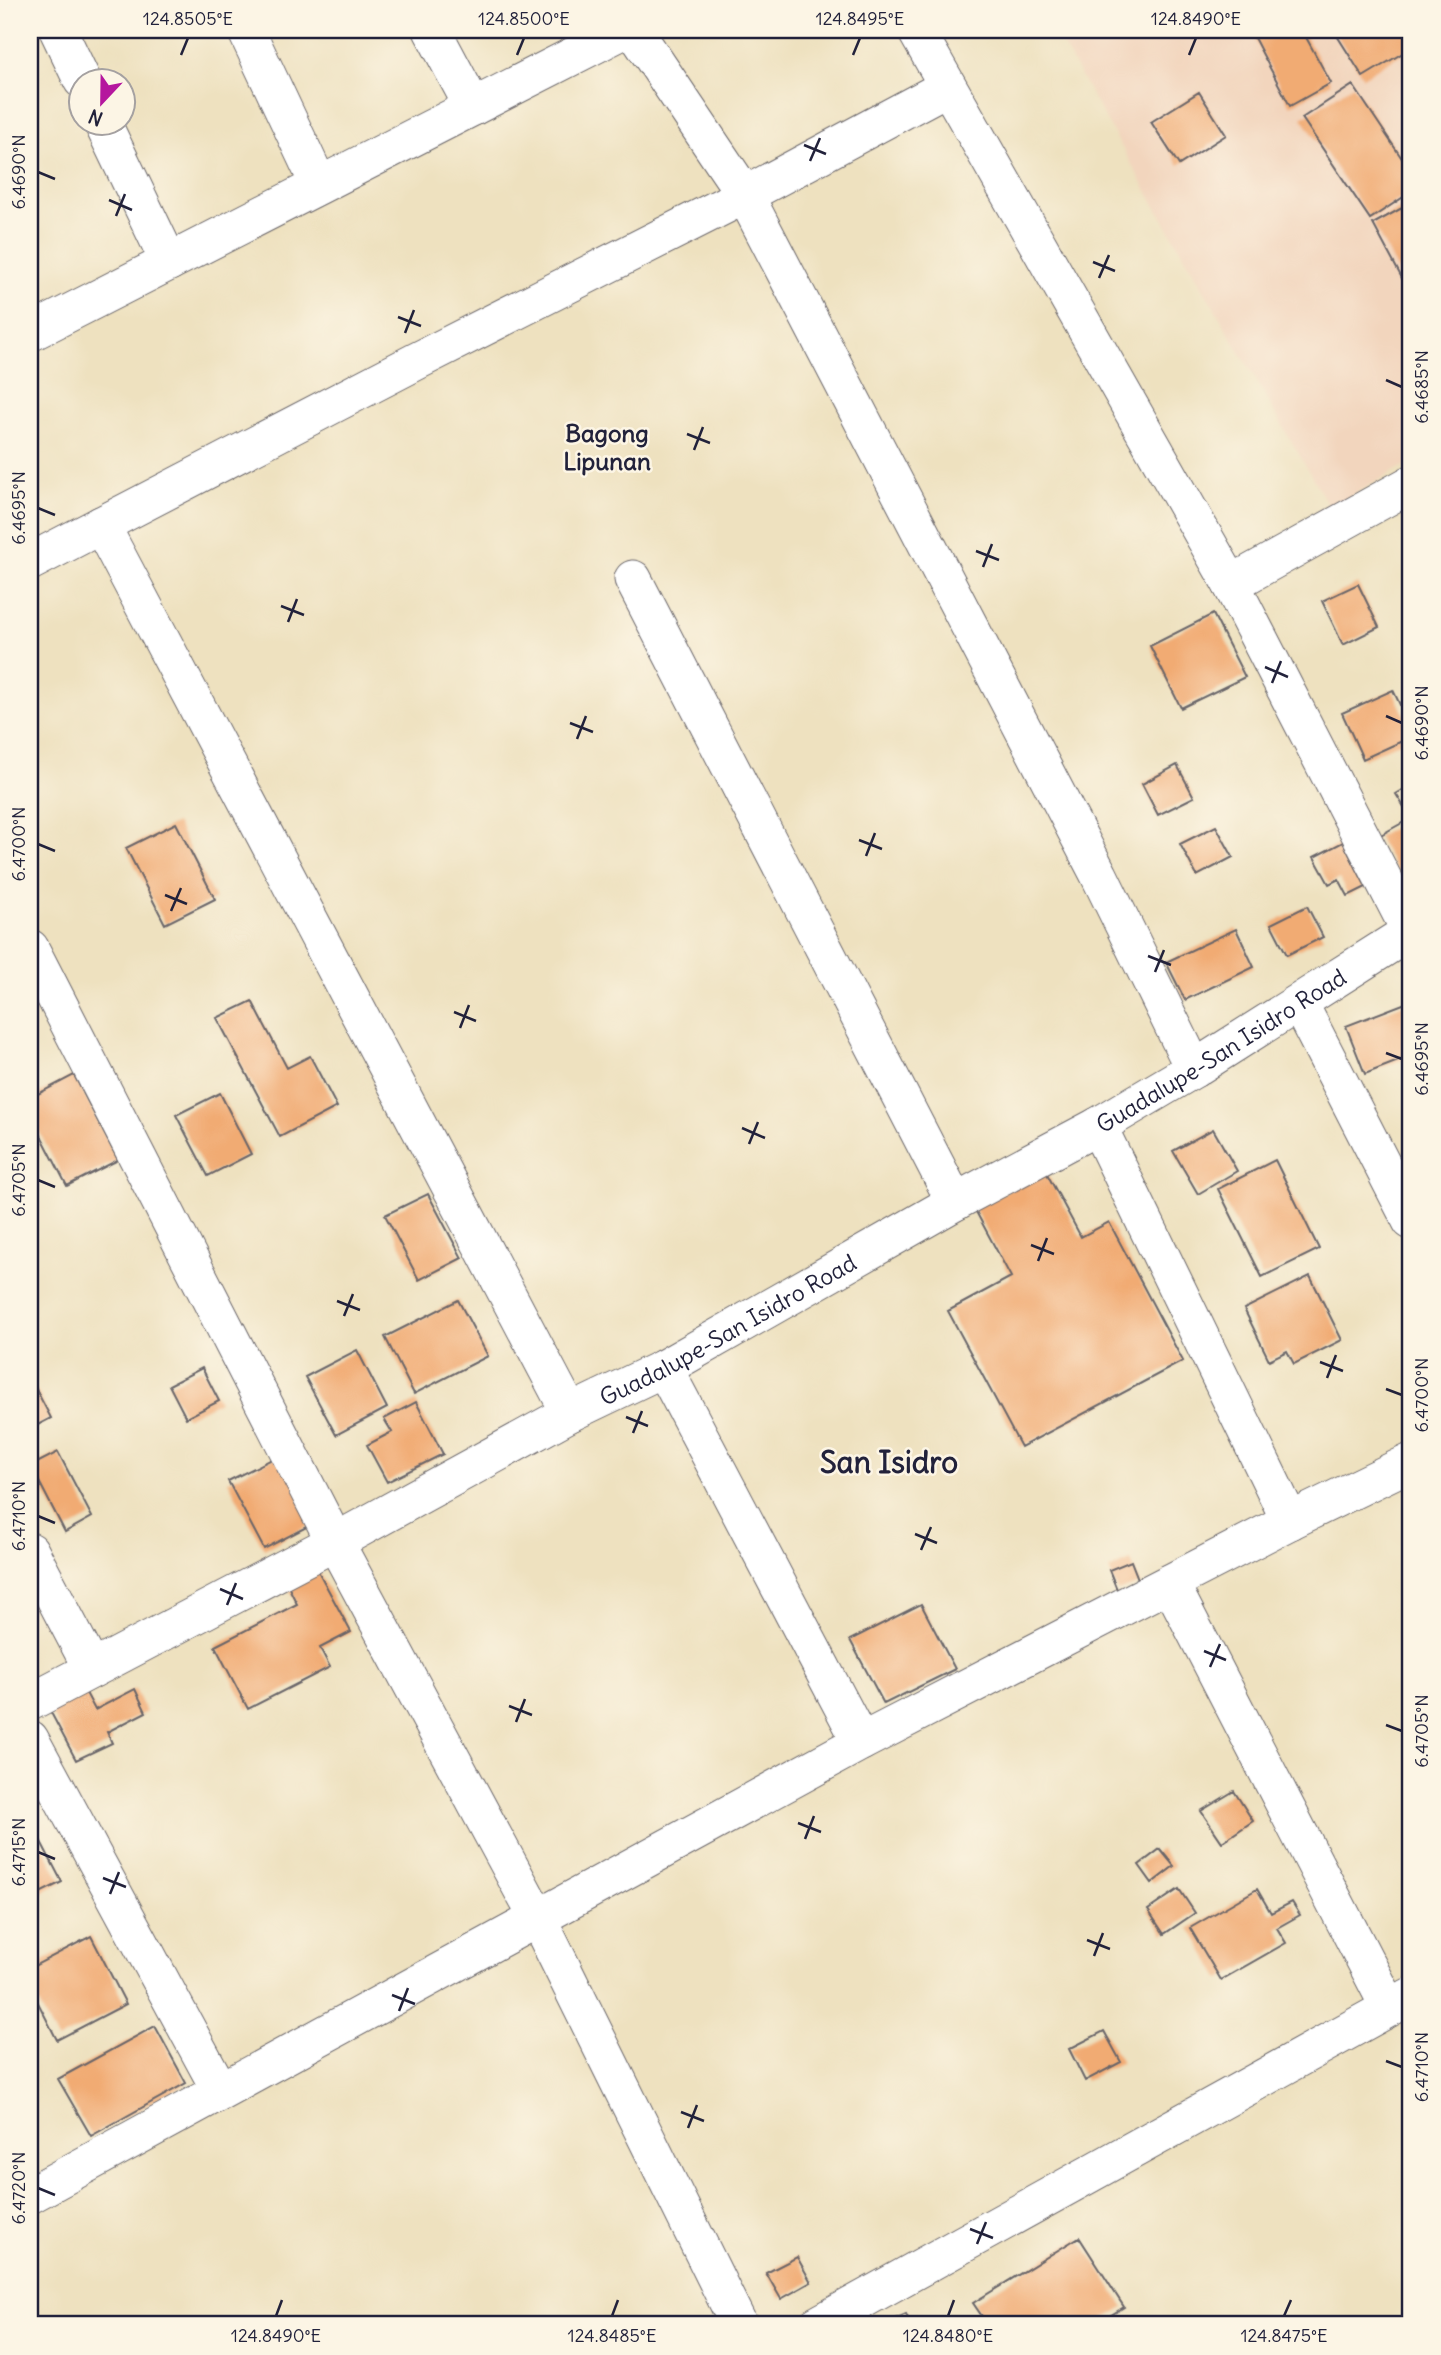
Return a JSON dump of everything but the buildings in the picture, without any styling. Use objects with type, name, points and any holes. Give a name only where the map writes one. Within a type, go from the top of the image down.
[{"type":"street","points":[[58,30],[75,66]]},
{"type":"street","points":[[246,30],[319,185]]},
{"type":"street","points":[[432,30],[473,107]]},
{"type":"street","points":[[30,332],[624,30]]},
{"type":"street","points":[[634,30],[745,195],[1087,851],[1194,1069]]},
{"type":"street","points":[[916,30],[1231,584],[1411,931]]},
{"type":"street","points":[[30,562],[745,195],[947,87]]},
{"type":"street","points":[[109,136],[169,262]]},
{"type":"street","points":[[1231,584],[1411,484]]},
{"type":"street","points":[[101,525],[570,1413]]},
{"type":"street","points":[[634,579],[954,1202]]},
{"type":"street","name":"Guadalupe-San Isidro Road","points":[[30,1702],[335,1542],[570,1413],[664,1368],[954,1202],[1098,1126],[1194,1069],[1411,931]]},
{"type":"street","points":[[30,948],[335,1542],[537,1917],[739,2325]]},
{"type":"street","points":[[1299,1003],[1411,1221]]},
{"type":"street","points":[[1098,1126],[1290,1521]]},
{"type":"street","points":[[664,1368],[862,1742]]},
{"type":"street","points":[[30,2195],[862,1742],[1290,1521],[1411,1462]]},
{"type":"street","points":[[30,1551],[92,1669]]},
{"type":"street","points":[[817,2325],[1400,2001],[1170,1583]]},
{"type":"street","points":[[30,1739],[220,2090]]},
{"type":"shaded area","points":[[1054,30],[1411,30],[1411,462],[1330,508]]},
{"type":"district","name":"Bagong Lipunan","points":[[607,447]]},
{"type":"district","name":"San Isidro","points":[[889,1462]]}]
